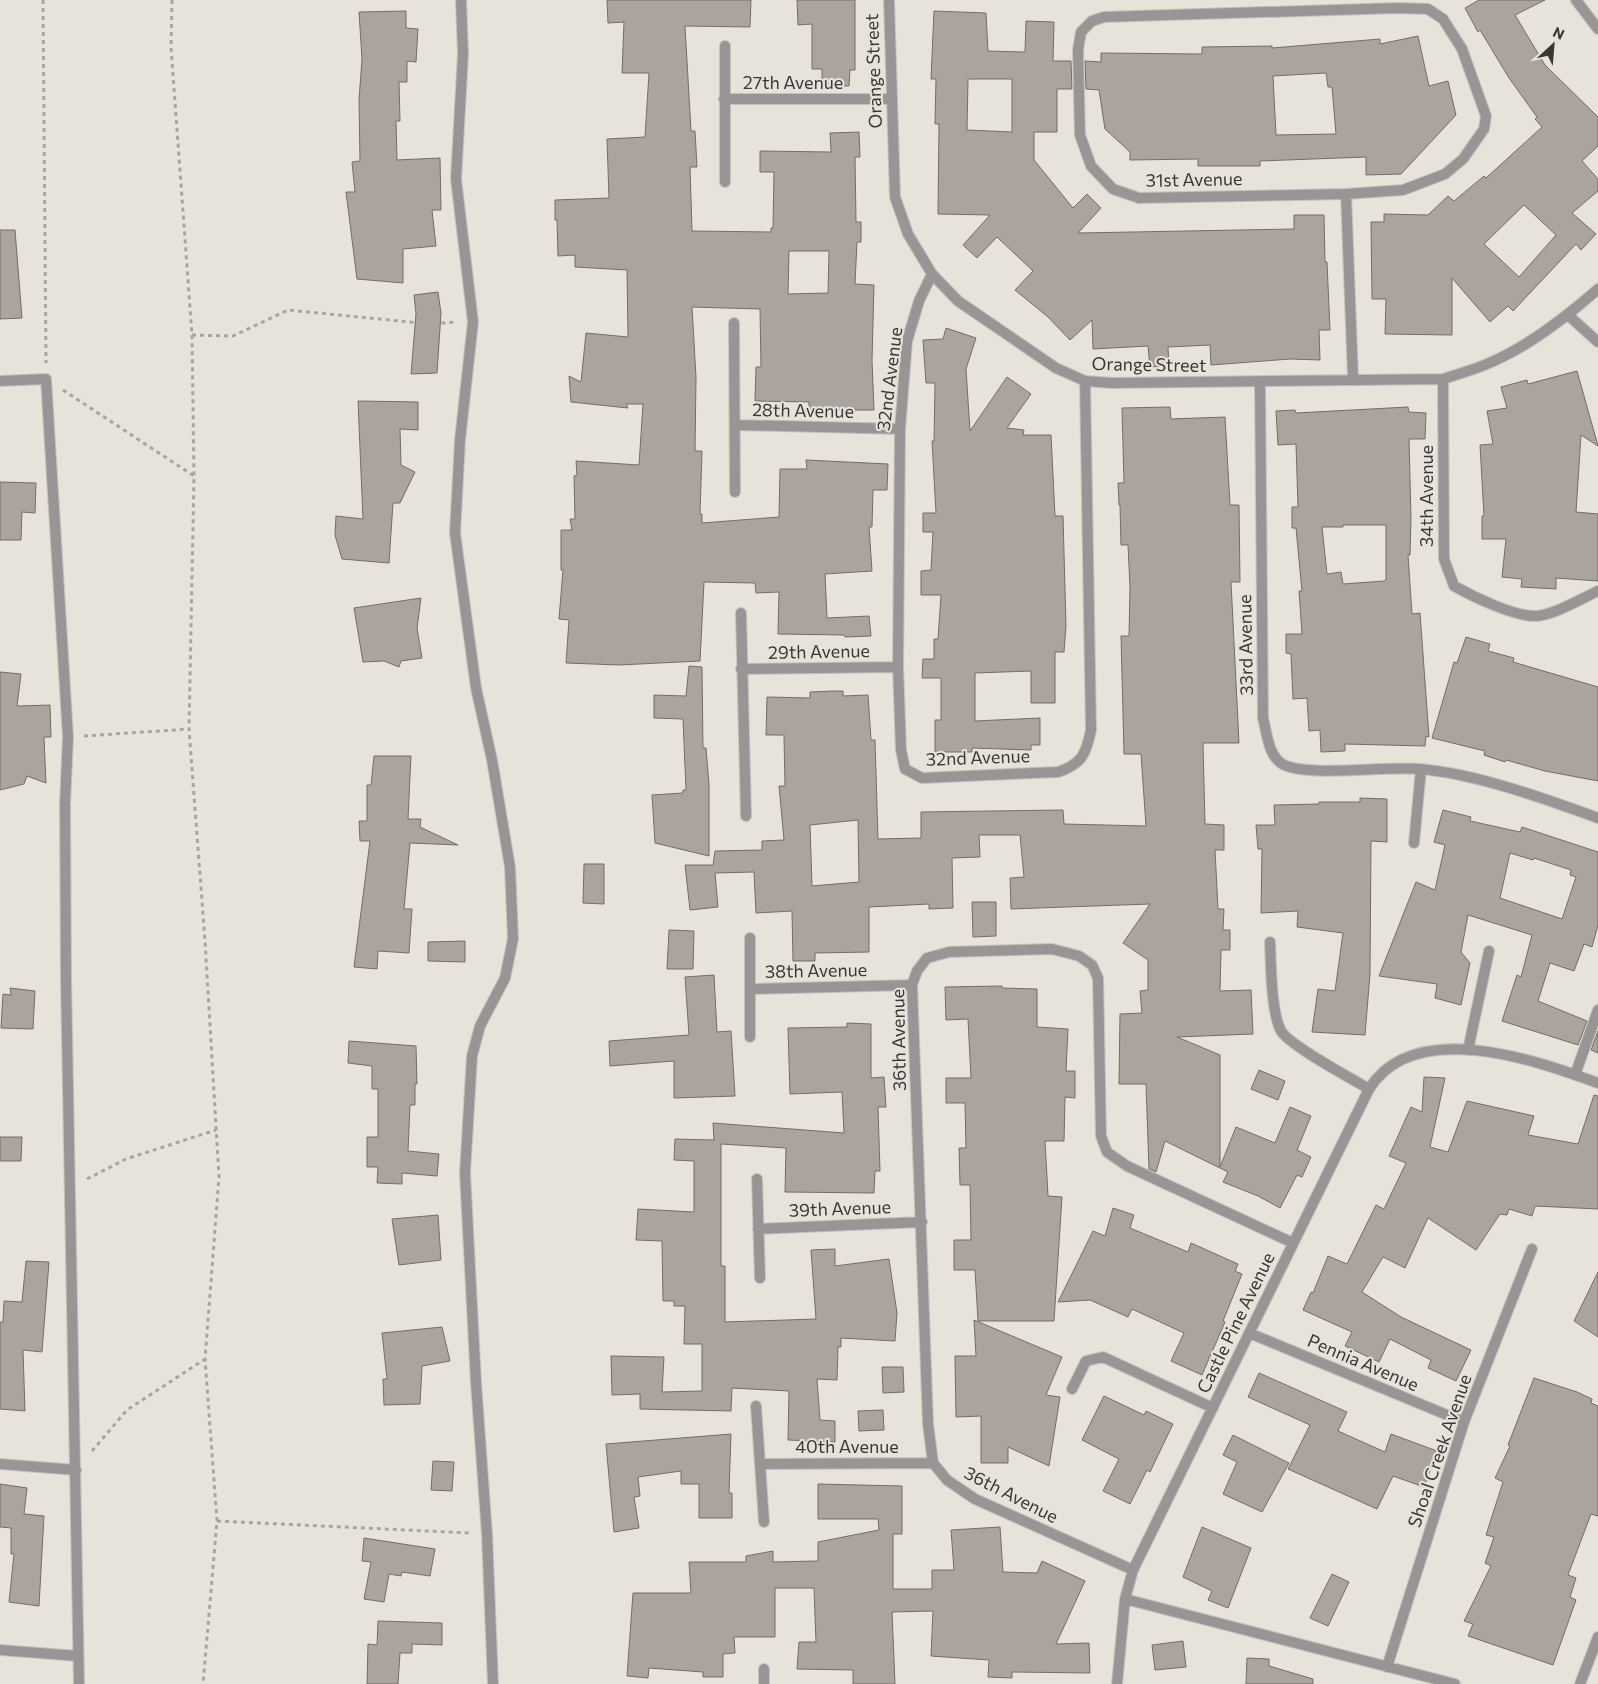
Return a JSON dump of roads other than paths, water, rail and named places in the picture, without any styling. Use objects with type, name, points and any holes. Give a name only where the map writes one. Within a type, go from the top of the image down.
[{"type":"street","points":[[461,0],[463,54],[456,179],[473,322],[460,440],[455,533],[476,688],[492,760],[510,867],[512,939],[505,978],[480,1026],[472,1056],[465,1174],[476,1383],[488,1534],[493,1684]]},
{"type":"street","name":"Orange Street","points":[[888,0],[895,197],[908,234],[932,274],[958,301],[1056,368],[1085,381],[1260,382],[1354,378],[1443,378],[1487,365],[1530,341],[1568,315],[1598,289]]},
{"type":"street","points":[[1576,0],[1598,29]]},
{"type":"street","name":"31st Avenue","points":[[1398,8],[1428,10],[1443,19],[1462,49],[1486,116],[1484,129],[1463,159],[1445,174],[1403,190],[1346,194],[1139,198],[1113,189],[1091,166],[1080,135],[1078,50],[1081,32],[1092,22],[1114,17],[1398,8]]},
{"type":"street","name":"27th Avenue","points":[[725,46],[725,182]]},
{"type":"street","name":"27th Avenue","points":[[724,99],[891,99]]},
{"type":"street","points":[[1346,194],[1354,378]]},
{"type":"street","name":"32nd Avenue","points":[[932,274],[919,301],[907,341],[900,429],[898,667],[901,750],[905,769],[922,778],[1058,772],[1074,767],[1087,748],[1091,730],[1085,381]]},
{"type":"street","points":[[1568,315],[1598,342]]},
{"type":"street","name":"28th Avenue","points":[[734,323],[737,425],[736,492]]},
{"type":"street","name":"34th Avenue","points":[[1443,378],[1444,559],[1454,586],[1482,602],[1534,616],[1554,611],[1598,591]]},
{"type":"street","points":[[0,381],[46,379],[68,737],[65,804],[66,980],[79,1684]]},
{"type":"street","name":"33rd Avenue","points":[[1260,382],[1263,718],[1271,752],[1281,764],[1298,770],[1421,769],[1462,776],[1562,805],[1598,818]]},
{"type":"street","name":"28th Avenue","points":[[737,425],[900,429]]},
{"type":"street","points":[[741,613],[746,816]]},
{"type":"street","name":"29th Avenue","points":[[741,669],[898,667]]},
{"type":"street","points":[[1414,843],[1421,769]]},
{"type":"street","name":"38th Avenue","points":[[750,938],[750,1037]]},
{"type":"street","points":[[1270,942],[1273,997],[1281,1031],[1297,1044],[1368,1089]]},
{"type":"street","name":"36th Avenue","points":[[1133,1570],[975,1499],[947,1480],[933,1463],[928,1424],[912,985],[917,971],[927,958],[949,952],[1052,949],[1079,956],[1092,965],[1098,978],[1101,1136],[1107,1152],[1127,1166],[1293,1243]]},
{"type":"street","points":[[1468,1050],[1489,952]]},
{"type":"street","name":"38th Avenue","points":[[751,989],[912,985]]},
{"type":"street","points":[[1575,1075],[1598,1010]]},
{"type":"street","name":"Castle Pine Avenue","points":[[1116,1684],[1125,1599],[1133,1570],[1368,1089],[1378,1075],[1400,1060],[1423,1053],[1451,1048],[1486,1050],[1598,1083]]},
{"type":"street","points":[[757,1179],[760,1278]]},
{"type":"street","name":"39th Avenue","points":[[758,1229],[922,1222]]},
{"type":"street","name":"Shoal Creek Avenue","points":[[1387,1667],[1464,1422],[1532,1249]]},
{"type":"street","name":"Pennia Avenue","points":[[1249,1333],[1464,1422]]},
{"type":"street","points":[[1072,1389],[1086,1361],[1103,1357],[1213,1408]]},
{"type":"street","points":[[756,1406],[764,1522]]},
{"type":"street","name":"40th Avenue","points":[[761,1464],[933,1463]]},
{"type":"street","points":[[0,1464],[76,1470]]},
{"type":"street","points":[[1125,1599],[1455,1684]]},
{"type":"street","points":[[1580,1684],[1598,1637]]},
{"type":"street","points":[[0,1650],[78,1656]]},
{"type":"street","points":[[764,1669],[764,1684]]}]
